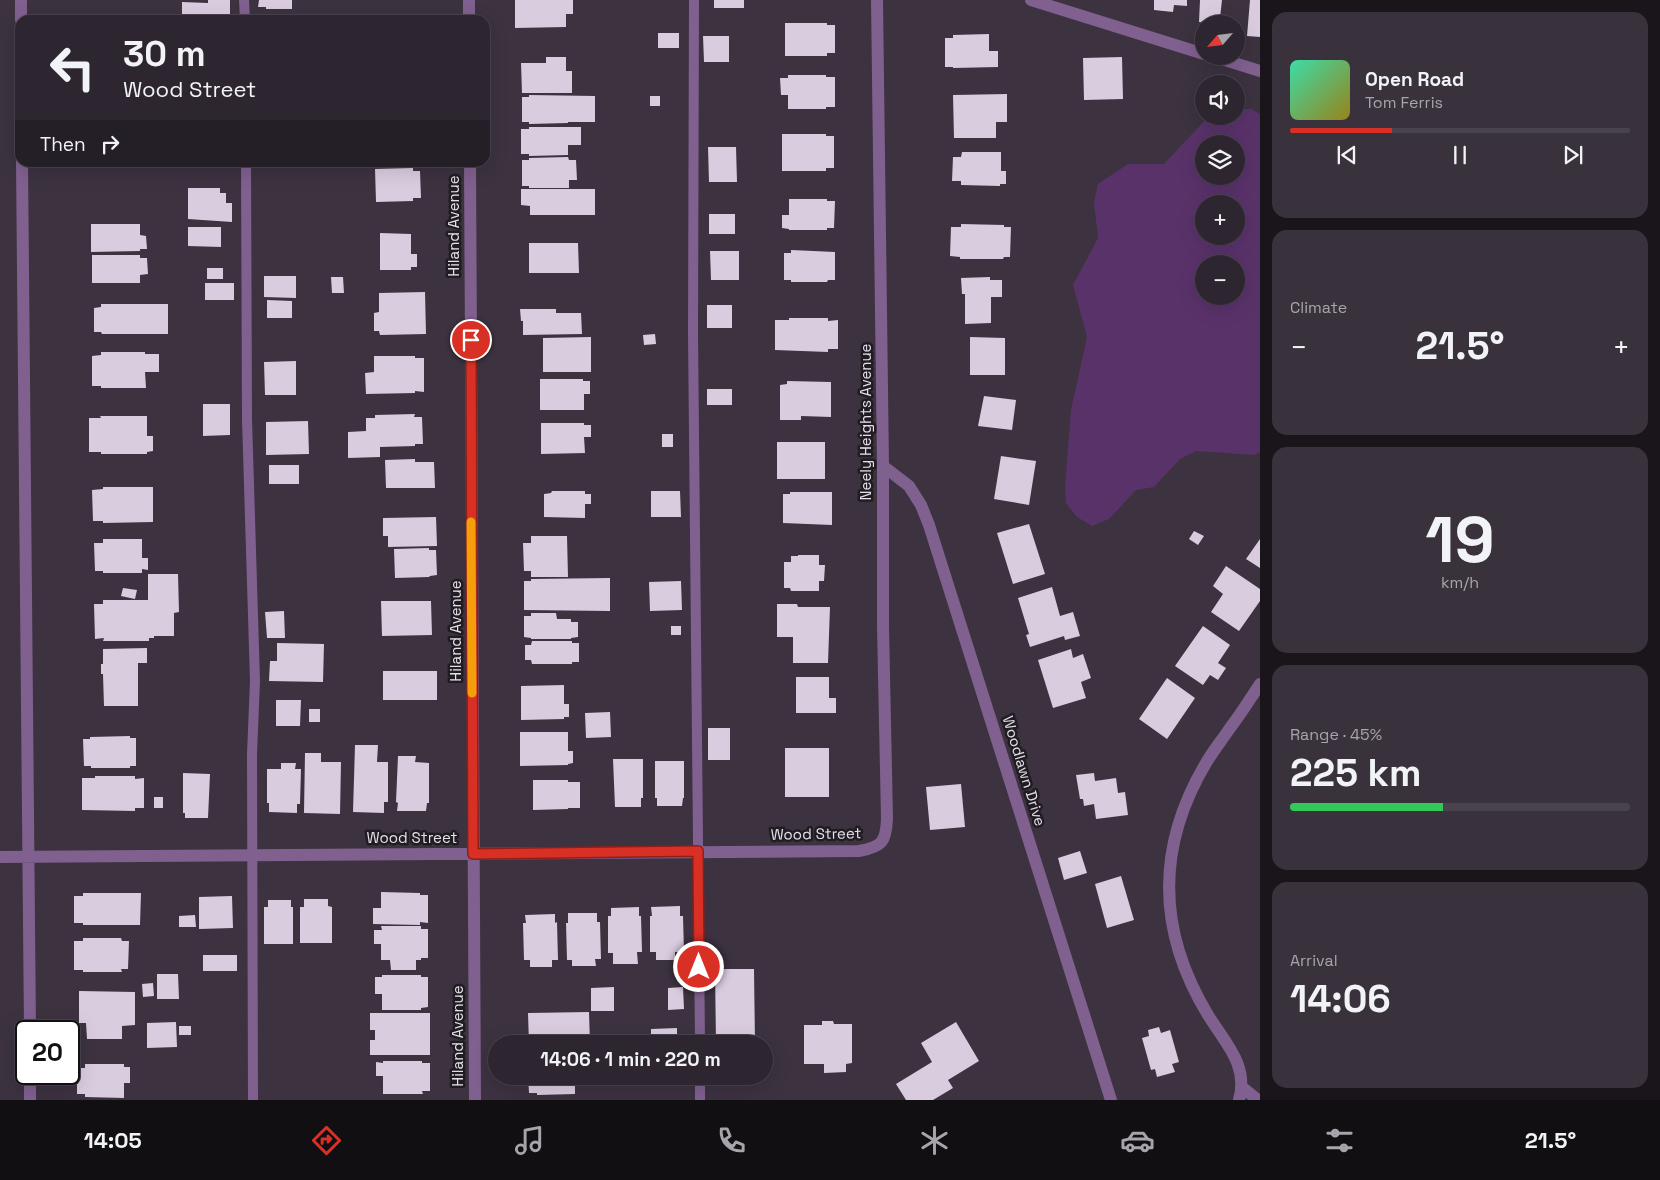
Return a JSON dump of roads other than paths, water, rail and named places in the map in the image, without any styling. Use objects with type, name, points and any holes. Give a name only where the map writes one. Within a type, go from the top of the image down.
[{"type":"street","points":[[21,0],[21,15]]},
{"type":"street","points":[[469,0],[469,15]]},
{"type":"street","name":"Neely Heights Avenue","points":[[878,0],[883,626],[887,819],[886,833],[882,843]]},
{"type":"street","points":[[1031,0],[1195,51]]},
{"type":"street","points":[[1241,65],[1260,71]]},
{"type":"street","points":[[22,167],[30,1020]]},
{"type":"street","name":"Hiland Avenue","points":[[470,167],[475,1100]]},
{"type":"street","name":"Woodlawn Drive","points":[[883,466],[909,486],[921,505],[929,525],[1111,1100]]},
{"type":"street","points":[[1258,1100],[1241,1094],[1241,1071],[1233,1052],[1208,1016],[1192,988],[1180,956],[1170,915],[1168,874],[1175,833],[1189,795],[1206,762],[1260,684]]},
{"type":"street","name":"Wood Street","points":[[0,857],[859,851],[872,849],[882,843]]},
{"type":"street","points":[[30,1085],[30,1100]]},
{"type":"lane","points":[[244,0],[244,15]]},
{"type":"lane","points":[[694,0],[693,333],[700,1035]]},
{"type":"lane","points":[[246,167],[247,420],[256,681],[252,754],[253,1100]]},
{"type":"lane","points":[[700,1085],[700,1100]]}]
